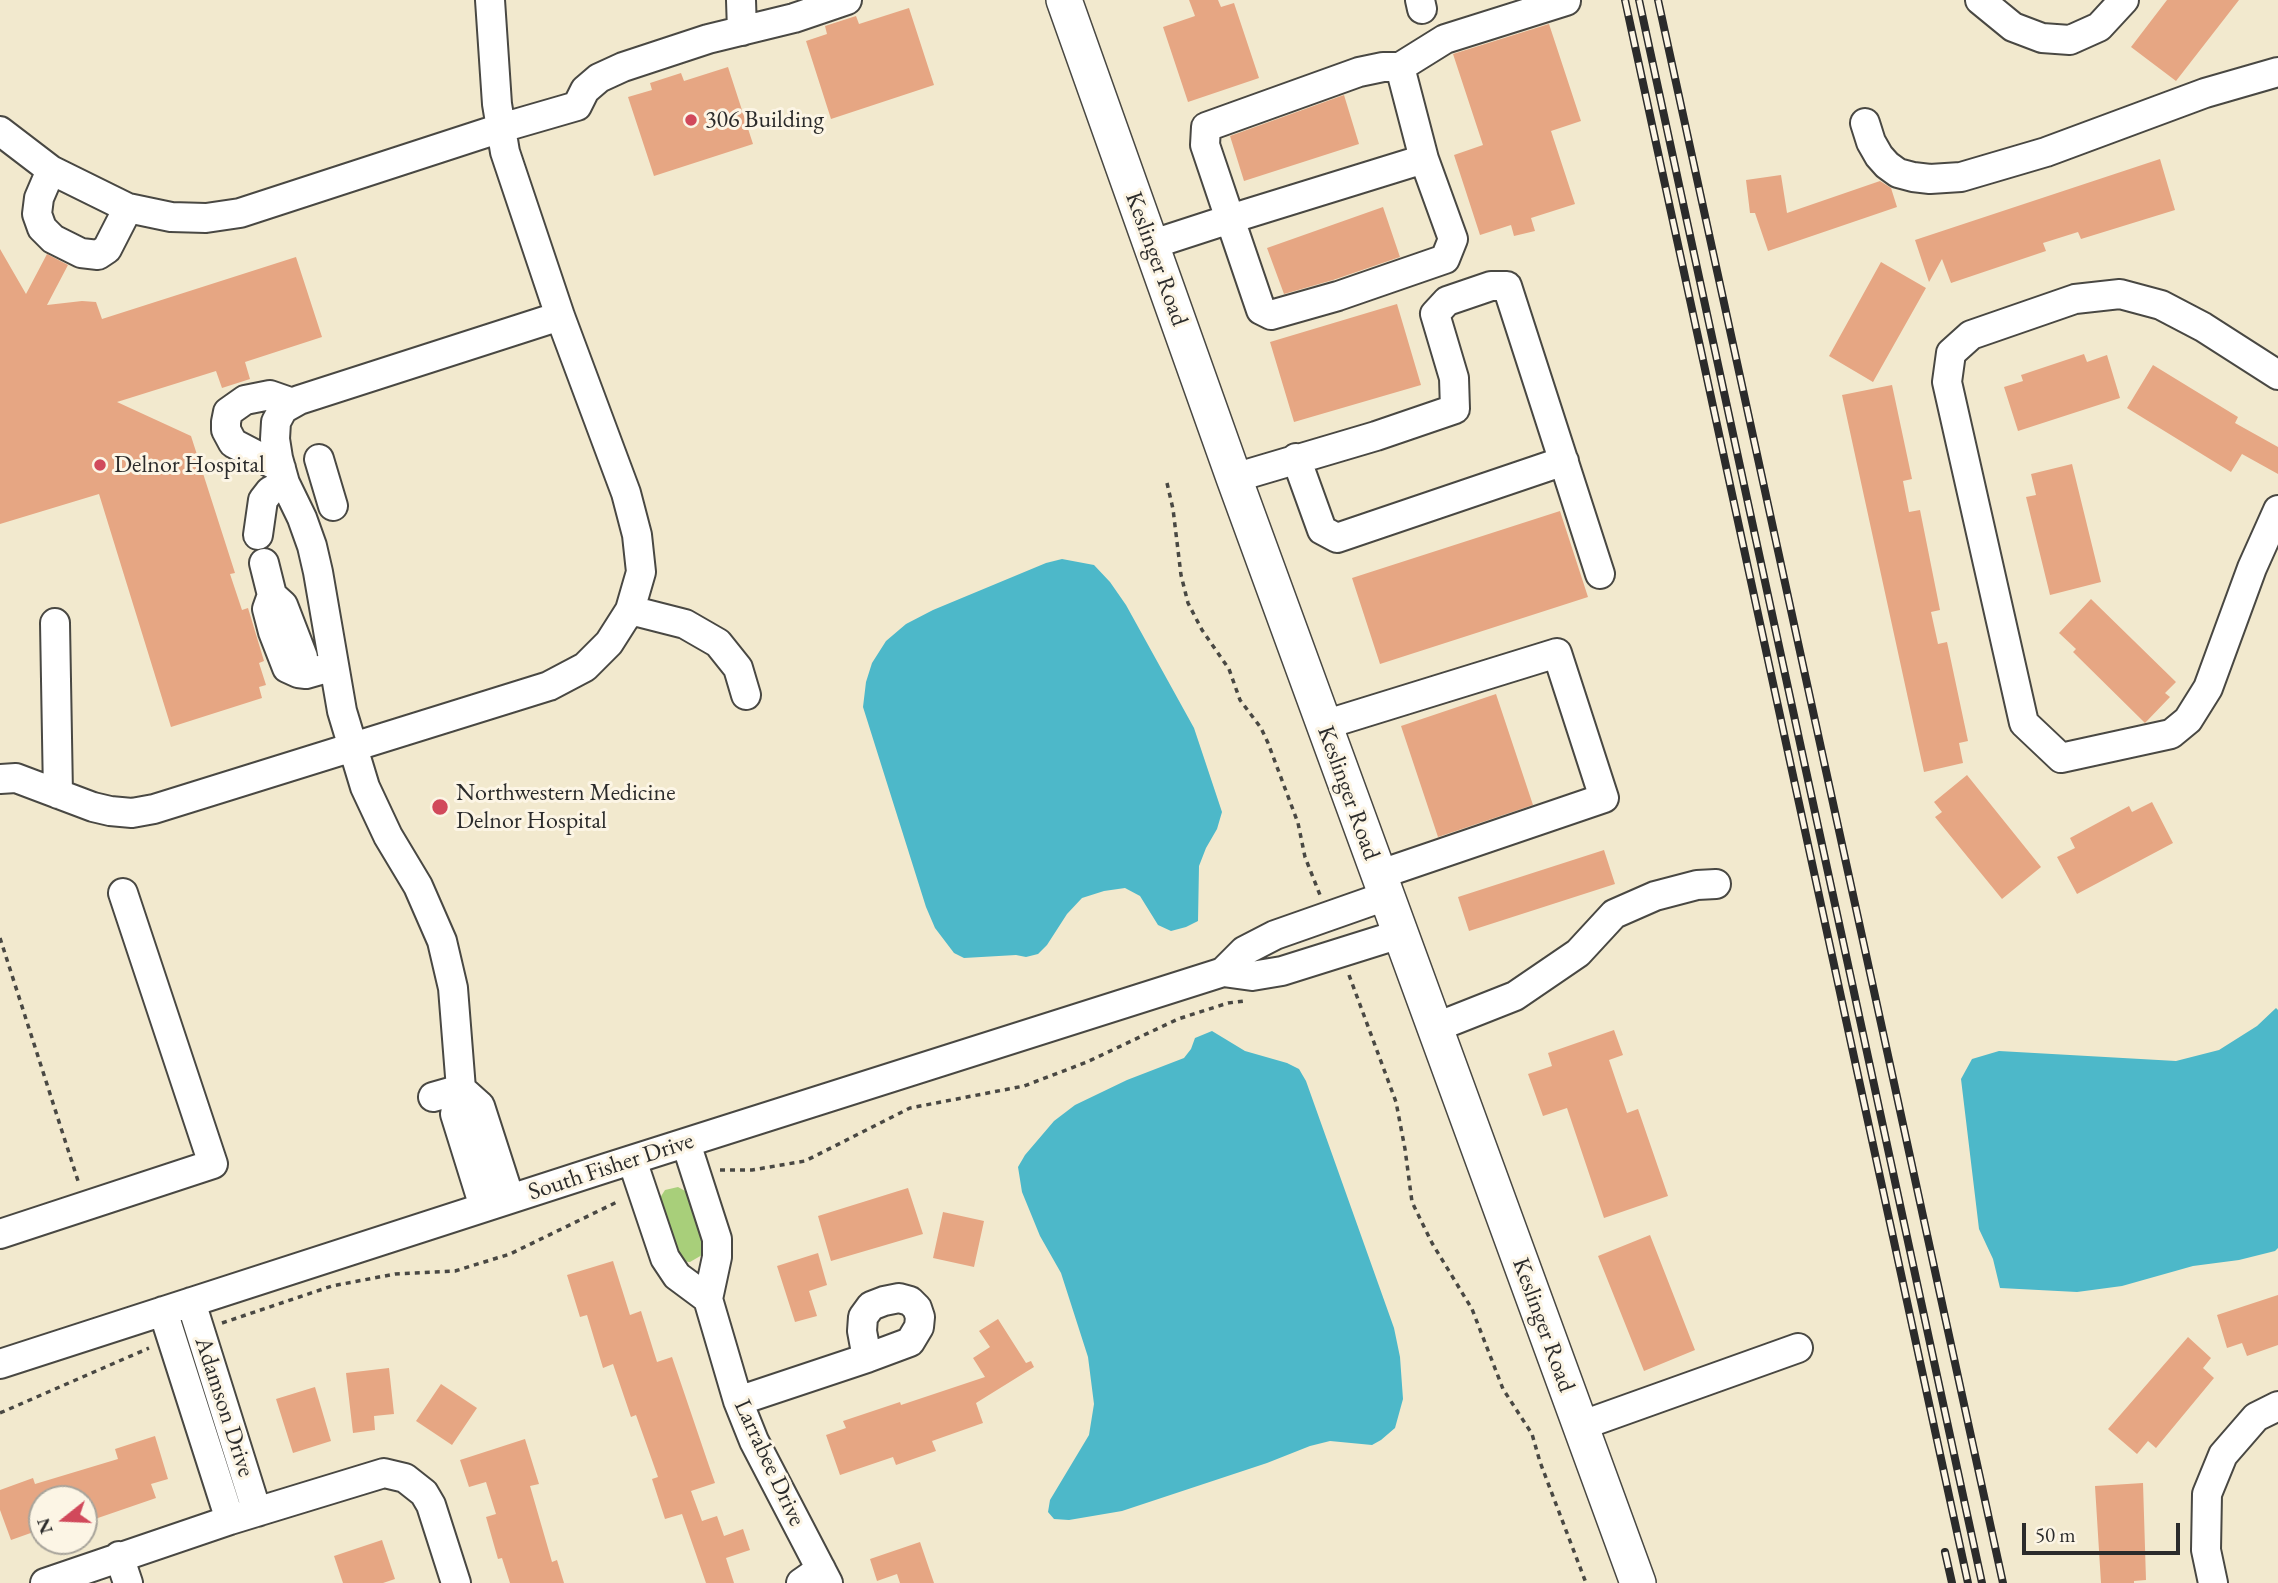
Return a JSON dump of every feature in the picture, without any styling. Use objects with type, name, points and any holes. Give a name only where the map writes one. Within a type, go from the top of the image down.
[{"type":"main road","name":"Keslinger Road","points":[[1067,1],[1150,245],[1234,478],[1638,1583]]},
{"type":"street","points":[[0,779],[16,778],[93,807],[132,813],[155,808],[549,686],[584,667],[609,643],[630,610],[640,572],[637,535],[626,493],[560,316],[512,176],[501,128],[490,0]]},
{"type":"street","points":[[741,0],[741,31]]},
{"type":"street","points":[[0,131],[51,170],[128,208],[171,217],[206,218],[240,213],[577,106],[585,90],[599,78],[623,67],[708,39],[794,18],[847,0]]},
{"type":"street","points":[[1980,0],[2013,27],[2042,38],[2070,40],[2099,27],[2123,0]]},
{"type":"street","points":[[1400,67],[1424,159],[1453,239],[1445,259],[1338,296],[1271,315],[1261,310],[1205,145],[1206,127],[1359,72],[1383,66],[1400,67],[1445,39],[1566,2]]},
{"type":"street","points":[[1865,123],[1879,156],[1898,173],[1930,179],[1961,177],[2046,152],[2205,93],[2278,72]]},
{"type":"street","points":[[1150,245],[1424,159]]},
{"type":"street","points":[[51,170],[39,198],[37,214],[43,228],[53,239],[73,250],[90,256],[98,255],[107,249],[128,208]]},
{"type":"street","points":[[1234,478],[1376,436],[1455,408],[1454,378],[1434,314],[1447,301],[1490,286],[1507,286],[1600,574]]},
{"type":"street","points":[[2278,375],[2203,327],[2161,305],[2120,294],[2075,299],[1971,335],[1951,353],[1947,382],[2024,723],[2061,758],[2171,734],[2188,720],[2208,688],[2252,568],[2278,510]]},
{"type":"street","points":[[484,1207],[454,1114],[461,1089],[453,988],[443,941],[418,886],[376,812],[365,787],[342,711],[312,546],[283,476],[275,439],[276,422],[283,409],[293,403],[560,316]]},
{"type":"street","points":[[283,476],[233,443],[226,430],[226,422],[228,412],[245,400],[270,395],[293,403]]},
{"type":"street","points":[[1296,458],[1322,530],[1337,538],[1564,461]]},
{"type":"street","points":[[318,459],[333,506]]},
{"type":"street","points":[[258,535],[263,500],[283,476]]},
{"type":"street","points":[[264,564],[272,595],[283,605],[303,657],[298,673],[306,674],[334,666]]},
{"type":"street","points":[[630,610],[685,624],[718,643],[738,668],[746,695]]},
{"type":"street","points":[[55,623],[58,794]]},
{"type":"street","name":"South Fisher Drive","points":[[1220,973],[1244,951],[1275,934],[1329,917],[1382,886],[1604,798],[1557,653],[1324,725]]},
{"type":"street","points":[[1434,1028],[1515,996],[1578,953],[1614,914],[1655,896],[1696,885],[1716,884]]},
{"type":"street","points":[[0,1234],[213,1164],[123,892]]},
{"type":"street","name":"South Fisher Drive","points":[[0,1364],[1220,973],[1252,976],[1282,971],[1400,934]]},
{"type":"street","points":[[433,1097],[461,1089]]},
{"type":"street","points":[[461,1089],[480,1106],[510,1199]]},
{"type":"street","name":"Larrabee Drive","points":[[686,1143],[717,1239],[717,1257],[708,1299],[738,1401],[817,1578]]},
{"type":"street","points":[[632,1160],[665,1258],[677,1276],[708,1299]]},
{"type":"street","name":"Adamson Drive","points":[[191,1302],[257,1512]]},
{"type":"street","name":"Adamson Drive","points":[[163,1311],[230,1520]]},
{"type":"street","points":[[1580,1426],[1798,1348]]},
{"type":"street","points":[[738,1401],[867,1358]]},
{"type":"street","points":[[2213,1583],[2206,1550],[2207,1494],[2222,1455],[2256,1417],[2278,1406]]},
{"type":"street","points":[[45,1583],[119,1556],[384,1473],[395,1475],[424,1493],[431,1506],[456,1583]]},
{"type":"street","points":[[119,1556],[128,1583]]},
{"type":"path","points":[[1167,483],[1188,603],[1202,630],[1229,669],[1240,700],[1261,728],[1268,743],[1297,823],[1305,857],[1329,917]]},
{"type":"path","points":[[0,938],[86,1206]]},
{"type":"path","points":[[1341,953],[1396,1102],[1408,1182],[1417,1213],[1472,1309],[1503,1389],[1532,1434],[1586,1583]]},
{"type":"path","points":[[696,1175],[712,1170],[752,1170],[805,1161],[910,1108],[1024,1086],[1087,1062],[1178,1019],[1228,1003]]},
{"type":"path","points":[[200,1331],[332,1286],[395,1273],[455,1270],[510,1254],[618,1201],[643,1193]]},
{"type":"path","points":[[0,1413],[153,1346],[173,1340]]},
{"type":"green space","points":[[678,1187],[687,1192],[706,1244],[702,1255],[690,1262],[681,1261],[677,1257],[658,1201],[665,1190]]},
{"type":"water","points":[[1062,559],[1094,565],[1110,582],[1126,605],[1194,728],[1222,812],[1199,866],[1198,921],[1171,931],[1158,925],[1140,896],[1125,888],[1104,891],[1082,898],[1038,954],[1026,957],[1016,955],[964,958],[954,953],[935,928],[926,907],[863,707],[866,682],[872,663],[886,641],[906,624],[933,610],[1046,563]]},
{"type":"water","points":[[2276,1008],[2278,1248],[2239,1260],[2193,1266],[2122,1286],[2077,1292],[2000,1288],[1993,1259],[1979,1229],[1961,1079],[1972,1059],[1999,1051],[2176,1061],[2219,1050],[2257,1026]]},
{"type":"water","points":[[1212,1031],[1245,1051],[1299,1069],[1306,1081],[1394,1328],[1400,1357],[1403,1399],[1395,1428],[1372,1445],[1330,1441],[1122,1511],[1069,1520],[1054,1519],[1048,1512],[1050,1500],[1089,1435],[1094,1404],[1088,1357],[1061,1273],[1040,1236],[1022,1192],[1018,1167],[1054,1121],[1075,1105],[1127,1080],[1184,1058],[1195,1038]]},
{"type":"building","points":[[1189,0],[1218,0],[1221,7],[1234,3],[1259,78],[1188,102],[1163,27],[1195,16]]},
{"type":"building","points":[[2167,0],[2239,0],[2176,81],[2131,47]]},
{"type":"building","points":[[909,8],[934,85],[831,119],[806,41],[827,34],[825,26],[856,16],[859,24]]},
{"type":"building","points":[[1549,24],[1581,121],[1551,131],[1575,204],[1531,218],[1535,231],[1514,236],[1511,225],[1480,235],[1454,155],[1483,145],[1453,54]]},
{"type":"building","name":"306 Building","points":[[728,67],[753,144],[654,176],[628,97],[652,90],[650,83],[681,73],[684,81]]},
{"type":"building","points":[[1344,95],[1359,144],[1244,181],[1230,136]]},
{"type":"building","points":[[2160,159],[2175,210],[2081,239],[2078,232],[2043,243],[2046,251],[1951,283],[1942,259],[1929,282],[1915,240]]},
{"type":"building","points":[[1781,175],[1787,213],[1880,181],[1891,188],[1897,207],[1768,251],[1755,213],[1750,213],[1746,180]]},
{"type":"building","points":[[1383,207],[1400,257],[1284,294],[1267,248]]},
{"type":"building","name":"Delnor Hospital","points":[[0,249],[26,294],[47,254],[68,265],[47,305],[96,302],[102,319],[296,257],[322,337],[245,362],[250,379],[222,388],[216,371],[117,402],[191,436],[235,573],[230,574],[242,610],[248,608],[264,661],[259,663],[266,685],[259,687],[262,698],[171,727],[99,494],[0,524]]},
{"type":"building","points":[[1881,262],[1926,288],[1873,382],[1829,356]]},
{"type":"building","points":[[1397,304],[1421,385],[1294,422],[1270,342]]},
{"type":"building","points":[[2084,354],[2087,362],[2107,355],[2120,398],[2018,431],[2004,387],[2023,381],[2021,375]]},
{"type":"building","points":[[2153,365],[2238,417],[2235,423],[2278,447],[2278,474],[2242,454],[2231,472],[2127,408]]},
{"type":"building","points":[[1892,385],[1912,479],[1903,481],[1909,512],[1920,510],[1940,610],[1931,612],[1938,644],[1947,642],[1968,741],[1959,743],[1963,763],[1924,772],[1842,395]]},
{"type":"building","points":[[2072,464],[2101,582],[2050,595],[2026,497],[2036,495],[2031,474]]},
{"type":"building","points":[[1560,511],[1588,597],[1380,664],[1352,578]]},
{"type":"building","points":[[2091,599],[2176,682],[2165,693],[2170,697],[2145,723],[2073,652],[2076,649],[2059,633]]},
{"type":"building","points":[[1496,694],[1533,805],[1438,837],[1401,726]]},
{"type":"building","points":[[1967,775],[2041,867],[2002,899],[1935,817],[1942,812],[1934,802]]},
{"type":"building","points":[[2152,802],[2173,843],[2077,894],[2057,857],[2075,848],[2070,838],[2129,806],[2132,812]]},
{"type":"building","points":[[1604,850],[1615,884],[1469,931],[1458,897]]},
{"type":"building","points":[[1614,1030],[1623,1055],[1609,1060],[1627,1113],[1638,1109],[1668,1196],[1604,1218],[1567,1108],[1543,1116],[1528,1074],[1552,1066],[1548,1053]]},
{"type":"building","points":[[908,1188],[923,1234],[831,1261],[818,1216]]},
{"type":"building","points":[[943,1212],[984,1221],[974,1267],[933,1258]]},
{"type":"building","points":[[1650,1235],[1695,1350],[1644,1371],[1598,1256]]},
{"type":"building","points":[[818,1253],[827,1285],[809,1291],[817,1316],[795,1322],[777,1266]]},
{"type":"building","points":[[613,1261],[630,1315],[641,1311],[657,1362],[672,1357],[715,1483],[691,1491],[702,1521],[717,1516],[724,1536],[743,1529],[750,1550],[726,1558],[734,1583],[706,1583],[682,1514],[665,1519],[652,1479],[658,1477],[636,1415],[631,1417],[613,1364],[603,1368],[587,1315],[580,1317],[567,1275]]},
{"type":"building","points":[[2278,1295],[2278,1345],[2247,1356],[2242,1343],[2227,1348],[2217,1315]]},
{"type":"building","points":[[998,1319],[1026,1363],[1031,1361],[1034,1367],[976,1403],[983,1423],[932,1441],[936,1451],[896,1465],[893,1457],[840,1475],[826,1435],[846,1428],[843,1421],[985,1377],[973,1358],[990,1347],[979,1331]]},
{"type":"building","points":[[2188,1337],[2211,1358],[2203,1368],[2214,1378],[2156,1448],[2148,1441],[2137,1454],[2108,1429]]},
{"type":"building","points":[[389,1368],[394,1414],[374,1416],[375,1430],[353,1433],[346,1373]]},
{"type":"building","points":[[441,1384],[477,1408],[452,1445],[416,1421]]},
{"type":"building","points":[[315,1387],[331,1441],[293,1453],[276,1399]]},
{"type":"building","points":[[155,1436],[168,1479],[151,1484],[156,1498],[98,1518],[98,1485],[28,1485],[28,1534],[11,1540],[0,1510],[0,1490],[33,1478],[35,1484],[118,1459],[115,1449]]},
{"type":"building","points":[[525,1439],[539,1484],[530,1486],[552,1562],[557,1560],[564,1583],[510,1583],[502,1558],[498,1559],[486,1517],[496,1514],[486,1482],[469,1487],[460,1460]]},
{"type":"building","points":[[2143,1483],[2146,1580],[2134,1583],[2101,1583],[2095,1486]]},
{"type":"building","points":[[382,1540],[395,1579],[383,1583],[343,1583],[334,1556]]},
{"type":"building","points":[[920,1542],[934,1583],[900,1583],[897,1574],[877,1581],[870,1559]]},
{"type":"railway","points":[[1625,0],[1968,1583]]},
{"type":"railway","points":[[1639,0],[1982,1583]]},
{"type":"railway","points":[[1658,0],[2003,1583]]},
{"type":"railway","points":[[1945,1552],[1952,1583]]},
{"type":"place","name":"306 Building","points":[[691,120]]},
{"type":"place","name":"Delnor Hospital","points":[[100,465]]},
{"type":"place","name":"Northwestern Medicine Delnor Hospital","points":[[440,807]]}]
